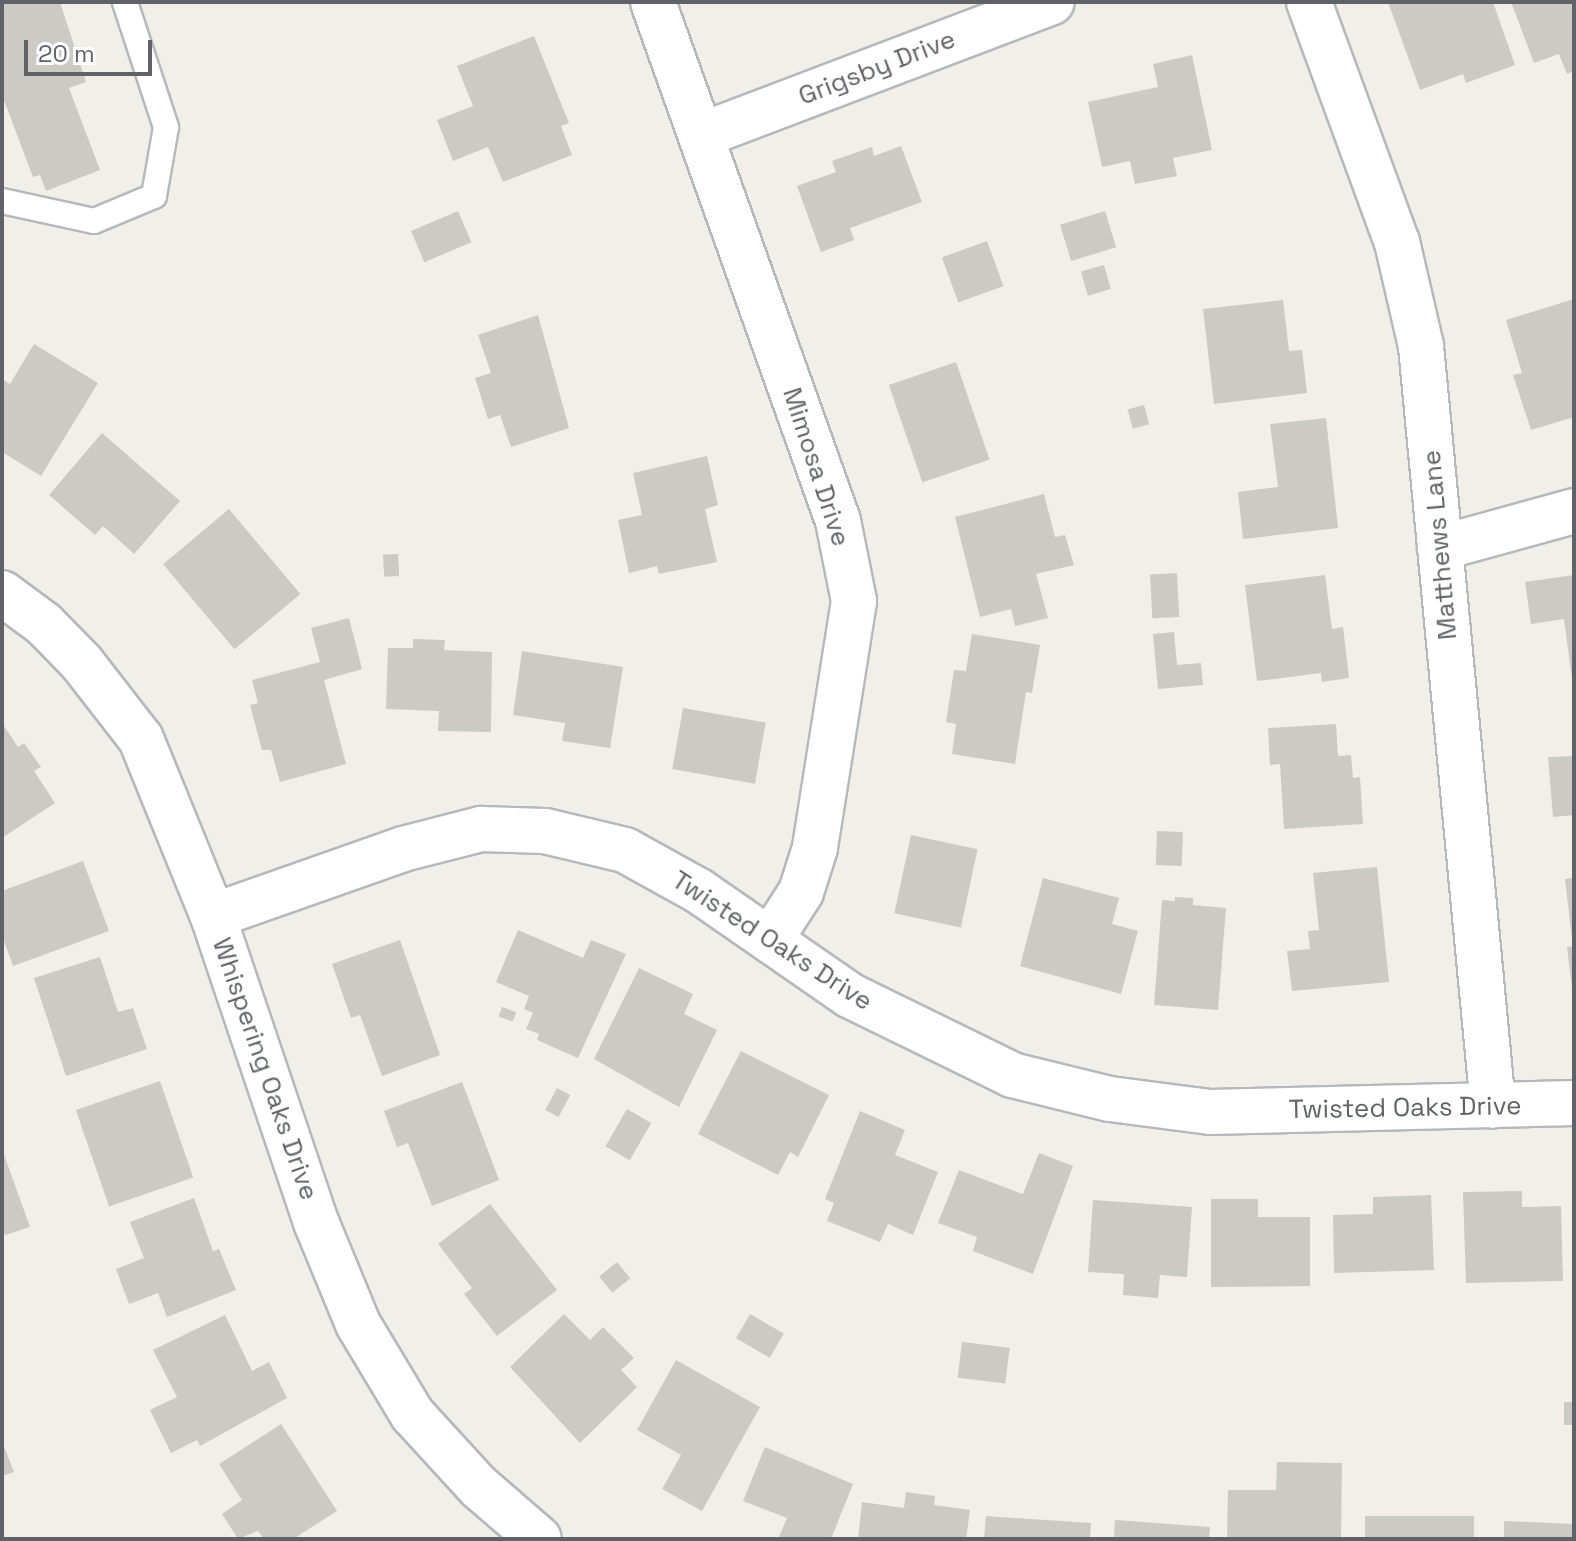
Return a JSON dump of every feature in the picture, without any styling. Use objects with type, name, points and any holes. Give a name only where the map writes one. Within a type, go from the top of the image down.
[{"type":"street","name":"Mimosa Drive","points":[[653,2],[838,521],[854,601],[815,848],[801,892],[770,940]]},
{"type":"street","name":"Grigsby Drive","points":[[702,135],[1052,2]]},
{"type":"street","name":"Matthews Lane","points":[[1309,2],[1397,242],[1418,331],[1493,1106]]},
{"type":"street","points":[[1440,548],[1574,511]]},
{"type":"street","name":"Whispering Oaks Drive","points":[[2,593],[44,624],[82,663],[141,739],[213,916],[316,1222],[358,1324],[412,1414],[479,1487],[539,1539]]},
{"type":"street","name":"Twisted Oaks Drive","points":[[213,916],[403,849],[481,829],[545,831],[625,850],[699,891],[849,995],[1012,1075],[1110,1099],[1210,1112],[1574,1103]]},
{"type":"lane","points":[[2,201],[94,221],[154,196],[166,127],[125,2]]},
{"type":"building","points":[[2,2],[60,2],[86,82],[69,88],[100,170],[46,191],[40,175],[33,177],[2,95]]},
{"type":"building","points":[[1388,2],[1493,2],[1515,65],[1466,83],[1463,74],[1420,90]]},
{"type":"building","points":[[1511,2],[1574,2],[1574,71],[1567,74],[1559,54],[1534,63]]},
{"type":"building","points":[[534,36],[569,123],[561,126],[572,155],[503,182],[488,147],[453,161],[437,120],[473,106],[457,66]]},
{"type":"building","points":[[1192,55],[1212,150],[1173,158],[1177,176],[1135,184],[1130,161],[1102,167],[1088,102],[1158,87],[1153,64]]},
{"type":"building","points":[[901,146],[922,202],[850,228],[854,240],[821,252],[797,186],[836,172],[832,161],[872,147],[874,156]]},
{"type":"building","points":[[458,211],[471,242],[424,262],[411,231]]},
{"type":"building","points":[[1105,211],[1116,247],[1071,261],[1060,225]]},
{"type":"building","points":[[987,241],[1003,286],[958,303],[942,257]]},
{"type":"building","points":[[1104,265],[1111,289],[1088,296],[1081,272]]},
{"type":"building","points":[[1574,299],[1574,417],[1531,430],[1513,375],[1522,373],[1506,320]]},
{"type":"building","points":[[1283,300],[1289,351],[1302,350],[1307,393],[1214,404],[1203,309]]},
{"type":"building","points":[[538,315],[569,428],[511,447],[500,415],[488,419],[475,378],[491,373],[478,335]]},
{"type":"building","points":[[34,344],[98,383],[41,476],[2,452],[2,379],[10,384]]},
{"type":"building","points":[[956,362],[990,459],[922,483],[889,385]]},
{"type":"building","points":[[1144,405],[1149,424],[1133,429],[1128,409]]},
{"type":"building","points":[[1326,418],[1338,528],[1243,539],[1238,492],[1278,487],[1270,424]]},
{"type":"building","points":[[102,433],[180,501],[134,554],[103,526],[95,535],[49,495]]},
{"type":"building","points":[[707,456],[718,505],[705,509],[717,562],[659,574],[657,566],[629,573],[618,520],[642,515],[633,473]]},
{"type":"building","points":[[1044,494],[1055,537],[1065,535],[1074,565],[1036,574],[1048,618],[1015,626],[1011,609],[980,617],[955,517]]},
{"type":"building","points":[[229,509],[300,594],[234,649],[163,564]]},
{"type":"building","points":[[398,554],[399,576],[384,577],[383,555]]},
{"type":"building","points":[[1177,573],[1179,617],[1152,618],[1150,574]]},
{"type":"building","points":[[1325,575],[1332,629],[1343,627],[1349,678],[1322,682],[1321,673],[1257,681],[1245,585]]},
{"type":"building","points":[[1574,575],[1572,679],[1564,619],[1531,624],[1525,582]]},
{"type":"building","points":[[349,618],[362,669],[324,680],[346,764],[280,782],[271,750],[262,750],[250,705],[258,703],[252,680],[320,662],[311,628]]},
{"type":"building","points":[[1174,632],[1177,665],[1201,663],[1203,685],[1158,689],[1153,634]]},
{"type":"building","points":[[972,634],[1040,645],[1032,693],[1026,692],[1015,764],[952,754],[956,724],[946,722],[954,670],[966,671]]},
{"type":"building","points":[[413,639],[445,640],[444,650],[492,652],[491,732],[438,731],[439,711],[386,709],[388,648],[413,648]]},
{"type":"building","points":[[522,651],[623,667],[610,748],[562,741],[565,723],[513,715]]},
{"type":"building","points":[[683,708],[766,723],[755,784],[672,769]]},
{"type":"building","points":[[2,723],[18,747],[24,743],[41,767],[34,771],[55,803],[2,838]]},
{"type":"building","points":[[1336,724],[1338,756],[1351,755],[1353,778],[1360,777],[1363,824],[1284,829],[1280,764],[1270,765],[1268,728]]},
{"type":"building","points":[[1574,756],[1574,815],[1553,817],[1548,757]]},
{"type":"building","points":[[1157,831],[1183,832],[1182,866],[1156,865]]},
{"type":"building","points":[[911,835],[978,849],[961,927],[894,913]]},
{"type":"building","points":[[83,861],[109,931],[13,966],[2,935],[2,891]]},
{"type":"building","points":[[1377,867],[1389,982],[1292,991],[1287,951],[1310,949],[1308,931],[1319,930],[1313,873]]},
{"type":"building","points":[[1043,878],[1119,898],[1112,924],[1138,931],[1121,994],[1020,966]]},
{"type":"building","points":[[1574,878],[1574,939],[1572,939],[1565,879]]},
{"type":"building","points":[[1175,897],[1193,898],[1193,905],[1226,908],[1218,1010],[1154,1005],[1162,900],[1175,901]]},
{"type":"building","points":[[518,930],[583,958],[591,940],[626,954],[578,1058],[537,1040],[539,1034],[526,1029],[533,1013],[524,1009],[529,996],[496,982]]},
{"type":"building","points":[[400,940],[440,1055],[382,1076],[360,1015],[351,1018],[332,964]]},
{"type":"building","points":[[1574,946],[1574,988],[1572,988],[1567,947]]},
{"type":"building","points":[[100,957],[118,1012],[133,1008],[147,1049],[66,1076],[34,978]]},
{"type":"building","points":[[639,968],[693,994],[684,1014],[717,1030],[679,1107],[594,1059]]},
{"type":"building","points":[[502,1007],[516,1012],[513,1022],[499,1016]]},
{"type":"building","points":[[741,1051],[829,1095],[798,1157],[790,1152],[778,1175],[698,1134]]},
{"type":"building","points":[[160,1081],[193,1177],[109,1206],[76,1110]]},
{"type":"building","points":[[462,1082],[499,1180],[432,1206],[408,1143],[397,1147],[384,1111]]},
{"type":"building","points":[[557,1088],[570,1095],[559,1117],[545,1110]]},
{"type":"building","points":[[627,1109],[651,1123],[630,1160],[606,1146]]},
{"type":"building","points":[[860,1111],[905,1130],[895,1155],[938,1172],[913,1235],[888,1224],[880,1242],[827,1221],[834,1203],[825,1199]]},
{"type":"building","points":[[2,1149],[30,1227],[5,1235],[2,1225]]},
{"type":"building","points":[[1039,1153],[1073,1166],[1033,1274],[973,1251],[977,1237],[938,1223],[959,1170],[1023,1194]]},
{"type":"building","points":[[1522,1191],[1522,1207],[1561,1206],[1563,1281],[1466,1283],[1463,1192]]},
{"type":"building","points":[[1431,1195],[1434,1270],[1334,1273],[1333,1215],[1373,1214],[1373,1197]]},
{"type":"building","points":[[194,1198],[213,1251],[219,1249],[236,1290],[167,1317],[158,1293],[129,1304],[116,1269],[144,1258],[130,1222]]},
{"type":"building","points":[[1211,1199],[1258,1199],[1258,1217],[1310,1217],[1310,1286],[1211,1287]]},
{"type":"building","points":[[1093,1200],[1192,1207],[1187,1277],[1160,1275],[1158,1298],[1123,1295],[1124,1274],[1088,1272]]},
{"type":"building","points":[[490,1204],[557,1290],[497,1336],[464,1294],[472,1288],[438,1244]]},
{"type":"building","points":[[617,1262],[630,1278],[612,1293],[599,1276]]},
{"type":"building","points":[[564,1314],[590,1340],[603,1327],[634,1358],[621,1370],[637,1387],[580,1443],[510,1367]]},
{"type":"building","points":[[750,1314],[784,1334],[770,1358],[736,1338]]},
{"type":"building","points":[[225,1315],[252,1371],[269,1362],[287,1398],[200,1446],[197,1440],[171,1453],[150,1410],[177,1397],[153,1350]]},
{"type":"building","points":[[962,1342],[1010,1348],[1005,1384],[958,1378]]},
{"type":"building","points":[[676,1360],[760,1407],[702,1511],[662,1489],[681,1455],[637,1430]]},
{"type":"building","points":[[1564,1402],[1574,1402],[1574,1425],[1564,1425]]},
{"type":"building","points":[[281,1424],[337,1511],[293,1539],[263,1538],[258,1531],[238,1539],[222,1514],[242,1500],[219,1464]]},
{"type":"building","points":[[2,1441],[14,1472],[2,1476]]},
{"type":"building","points":[[765,1447],[853,1484],[831,1539],[778,1539],[787,1518],[743,1501]]},
{"type":"building","points":[[1277,1462],[1342,1463],[1341,1539],[1227,1539],[1228,1490],[1276,1490]]},
{"type":"building","points":[[906,1492],[935,1496],[934,1505],[970,1510],[966,1539],[858,1539],[862,1502],[904,1508]]},
{"type":"building","points":[[986,1516],[1091,1523],[1090,1539],[984,1539]]},
{"type":"building","points":[[1365,1516],[1474,1516],[1474,1539],[1365,1539]]},
{"type":"building","points":[[1115,1520],[1210,1527],[1209,1539],[1114,1539]]},
{"type":"building","points":[[1504,1521],[1574,1524],[1574,1539],[1504,1539]]}]
